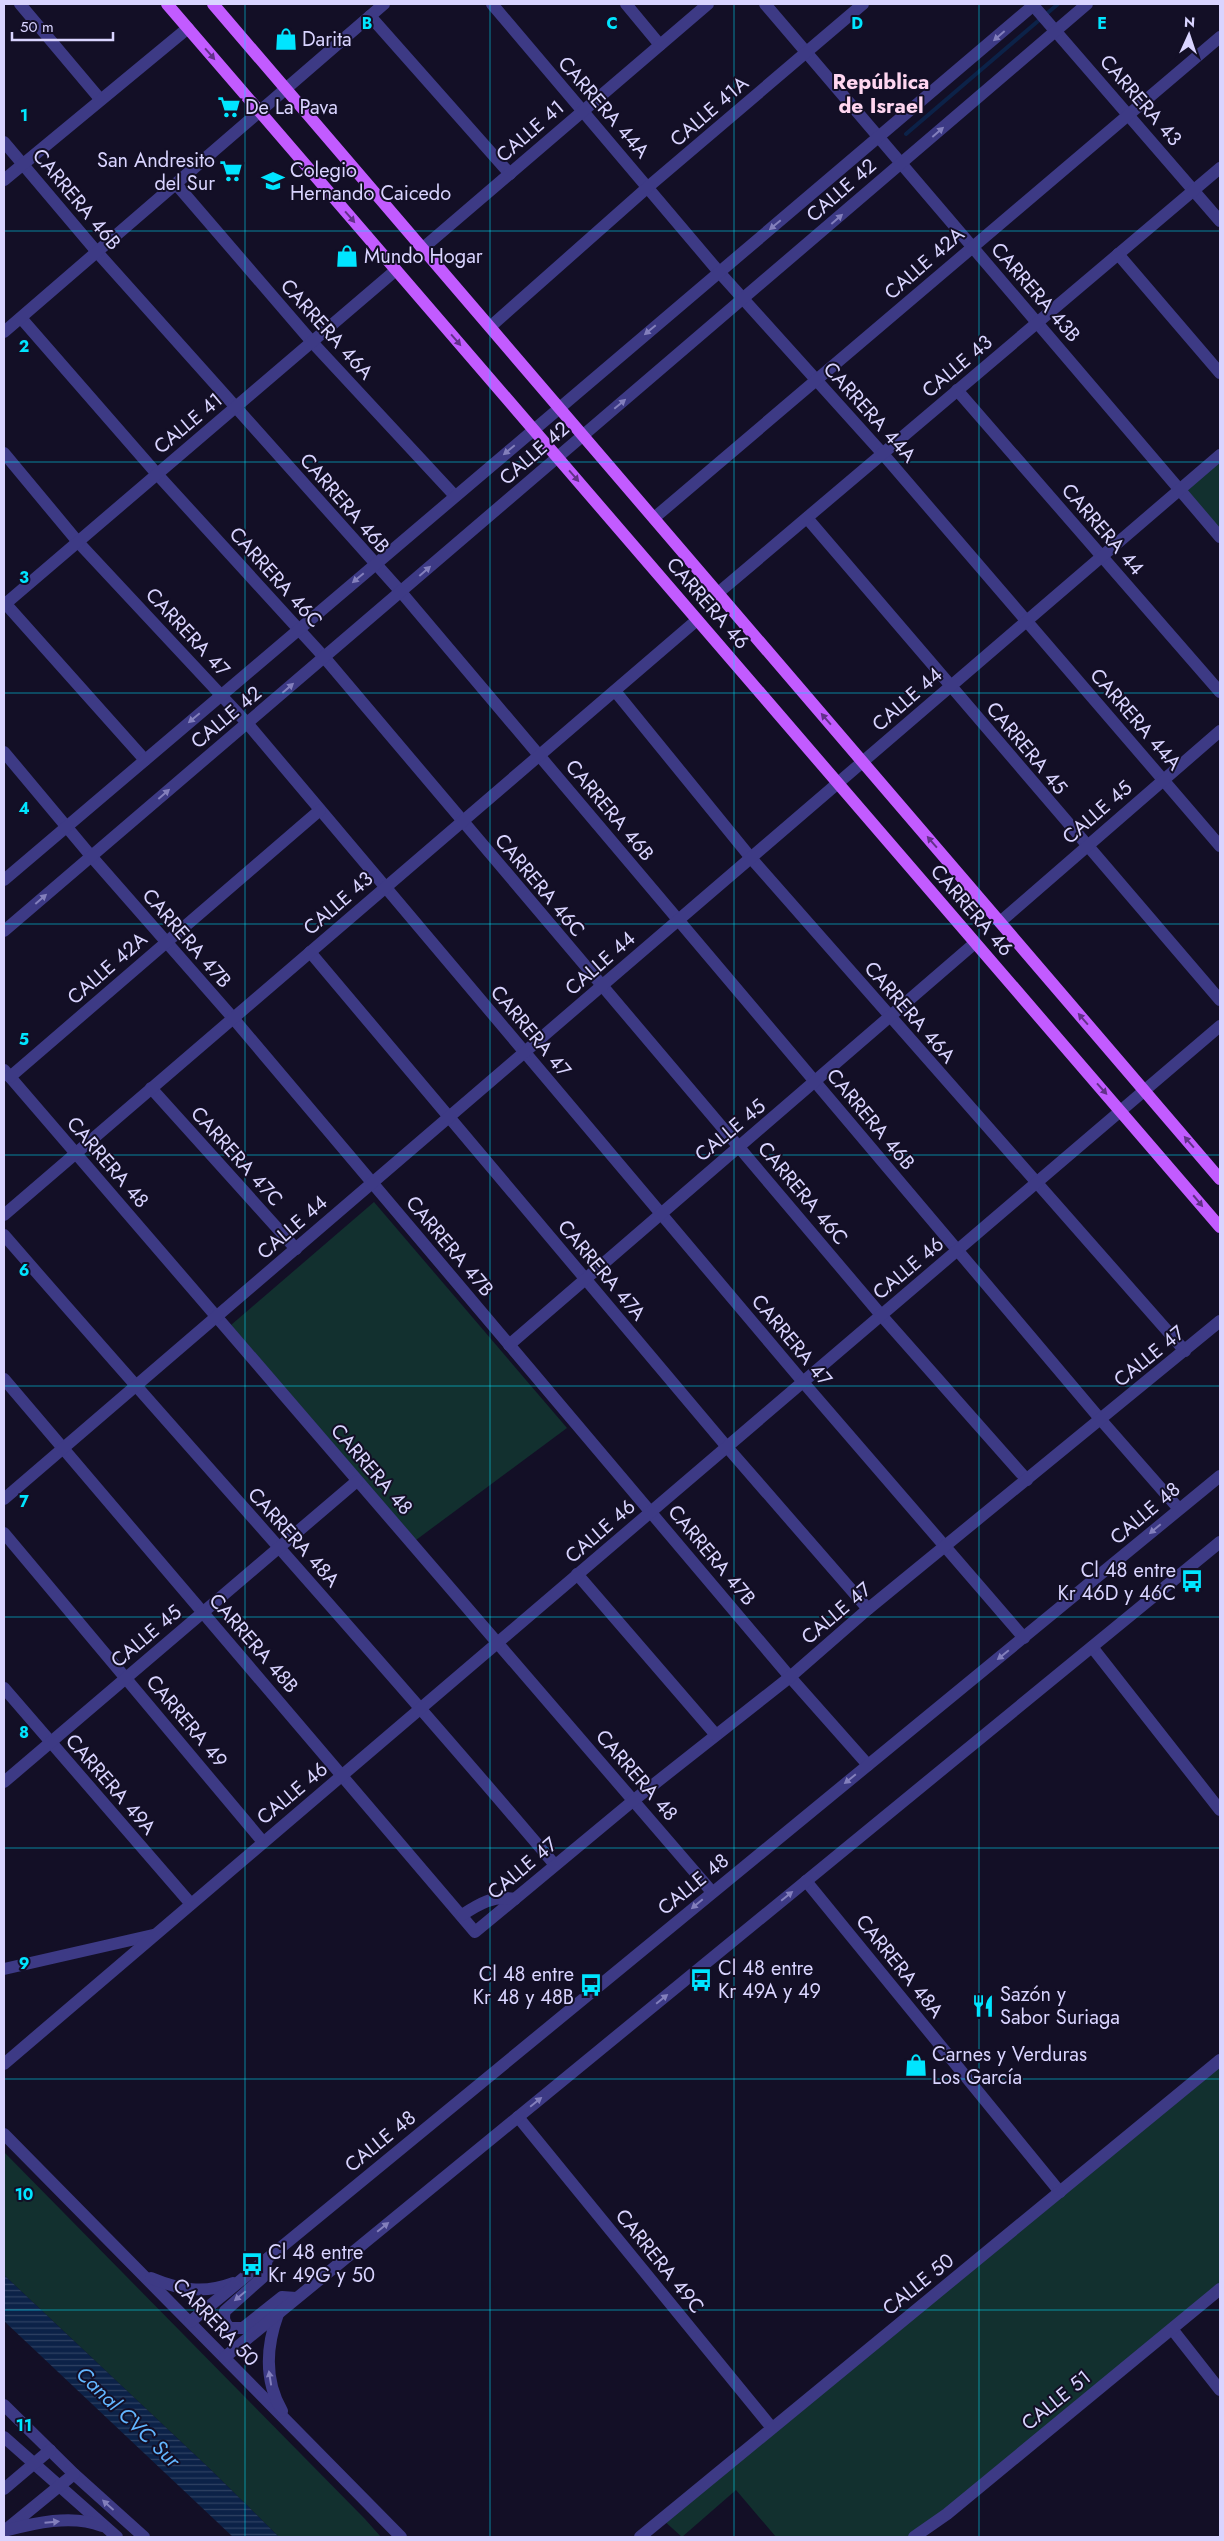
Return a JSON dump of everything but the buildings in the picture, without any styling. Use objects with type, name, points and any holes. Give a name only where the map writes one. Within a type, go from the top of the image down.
[{"type":"main road","name":"CARRERA 46","points":[[167,4],[975,943],[1122,1110],[1220,1227]]},
{"type":"main road","name":"CARRERA 46","points":[[214,4],[1220,1179]]},
{"type":"street","points":[[20,4],[100,99]]},
{"type":"street","points":[[4,332],[384,4]]},
{"type":"street","name":"CARRERA 44A","points":[[492,4],[719,272],[883,454],[1220,846]]},
{"type":"street","points":[[626,4],[660,45]]},
{"type":"street","name":"CALLE 41","points":[[423,248],[708,4]]},
{"type":"street","name":"CARRERA 43B","points":[[765,4],[1220,537]]},
{"type":"street","name":"CALLE 41A","points":[[490,327],[648,187],[863,4]]},
{"type":"street","name":"CALLE 42","points":[[4,931],[901,164],[1055,28],[1087,4]]},
{"type":"street","name":"CALLE 42","points":[[4,880],[533,429],[880,138],[1034,6]]},
{"type":"street","name":"CARRERA 43","points":[[1034,6],[1220,221]]},
{"type":"street","points":[[370,16],[510,174]]},
{"type":"street","points":[[4,180],[188,28]]},
{"type":"street","name":"CALLE 42A","points":[[654,518],[1220,37]]},
{"type":"street","name":"CARRERA 46B","points":[[4,142],[97,252],[401,592],[1101,1420],[1179,1509]]},
{"type":"street","name":"CALLE 43","points":[[718,593],[1220,168]]},
{"type":"street","name":"CARRERA 46A","points":[[176,184],[312,342],[455,496]]},
{"type":"street","points":[[1118,254],[1220,373]]},
{"type":"street","name":"CALLE 41","points":[[4,603],[396,270]]},
{"type":"street","name":"CARRERA 46C","points":[[21,318],[157,474],[324,657],[881,1315],[1027,1480]]},
{"type":"street","name":"CARRERA 44","points":[[958,390],[1220,692]]},
{"type":"street","name":"CARRERA 47","points":[[4,453],[78,542],[247,723],[803,1382],[1024,1638]]},
{"type":"street","name":"CALLE 44","points":[[4,1499],[1220,455]]},
{"type":"street","name":"CARRERA 45","points":[[807,518],[1086,846],[1220,1000]]},
{"type":"street","points":[[4,603],[144,760]]},
{"type":"street","name":"CALLE 43","points":[[4,1215],[698,620]]},
{"type":"street","name":"CARRERA 46A","points":[[615,691],[751,858],[1185,1351]]},
{"type":"street","name":"CALLE 45","points":[[1000,922],[1220,730]]},
{"type":"street","name":"CARRERA 47B","points":[[4,752],[91,856],[233,1018],[790,1677],[868,1765]]},
{"type":"street","name":"CALLE 42A","points":[[7,1073],[166,942],[320,810]]},
{"type":"street","name":"CALLE 45","points":[[509,1345],[587,1280],[975,943]]},
{"type":"street","name":"CARRERA 47A","points":[[310,952],[727,1446],[868,1609]]},
{"type":"street","name":"CALLE 46","points":[[4,2064],[1220,1026]]},
{"type":"street","name":"CARRERA 48","points":[[7,1073],[712,1892]]},
{"type":"street","name":"CARRERA 47C","points":[[151,1088],[296,1248]]},
{"type":"street","name":"CARRERA 48A","points":[[4,1235],[135,1387],[422,1707],[555,1865]]},
{"type":"street","name":"CALLE 47","points":[[475,1932],[634,1800],[790,1677],[868,1609],[945,1548],[1220,1321]]},
{"type":"street","name":"CARRERA 48B","points":[[4,1379],[475,1932]]},
{"type":"street","name":"CALLE 48","points":[[190,2322],[1220,1476]]},
{"type":"street","name":"CALLE 45","points":[[4,1782],[125,1677],[358,1481]]},
{"type":"street","name":"CARRERA 49","points":[[4,1533],[263,1842]]},
{"type":"street","points":[[224,2357],[1220,1542]]},
{"type":"street","points":[[577,1574],[716,1735]]},
{"type":"street","points":[[1092,1647],[1220,1810]]},
{"type":"street","name":"CARRERA 49A","points":[[4,1688],[191,1904]]},
{"type":"street","name":"CARRERA 48A","points":[[806,1881],[1060,2192]]},
{"type":"street","points":[[462,1915],[487,1900],[498,1897],[515,1899]]},
{"type":"street","points":[[4,1969],[155,1934]]},
{"type":"street","name":"CALLE 50","points":[[640,2537],[1220,2060]]},
{"type":"street","name":"CARRERA 49C","points":[[518,2117],[772,2428]]},
{"type":"street","name":"CARRERA 50","points":[[4,2134],[401,2537]]},
{"type":"street","points":[[267,2258],[263,2277],[225,2311],[226,2324],[237,2329],[243,2328],[282,2297],[296,2298]]},
{"type":"street","points":[[144,2275],[174,2288],[190,2290],[207,2290],[239,2282]]},
{"type":"street","name":"CALLE 51","points":[[914,2537],[947,2514],[1220,2289]]},
{"type":"street","points":[[278,2314],[270,2335],[268,2358],[270,2381],[277,2402],[288,2422]]},
{"type":"street","points":[[1172,2329],[1220,2390]]},
{"type":"street","points":[[4,2405],[74,2474],[144,2537]]},
{"type":"street","points":[[4,2437],[58,2487],[117,2537]]},
{"type":"street","points":[[4,2489],[50,2450]]},
{"type":"street","points":[[17,2477],[29,2473],[42,2476],[45,2488],[40,2502]]},
{"type":"street","points":[[4,2531],[74,2474]]},
{"type":"street","points":[[4,2531],[57,2522],[87,2522],[107,2528]]},
{"type":"green space","points":[[1220,455],[1220,537],[1180,490]]},
{"type":"green space","points":[[374,1202],[567,1428],[416,1540],[231,1325]]},
{"type":"green space","points":[[1220,2060],[1220,2289],[914,2537],[776,2537],[736,2490],[682,2537],[662,2519]]},
{"type":"green space","points":[[4,2152],[381,2537],[279,2537],[210,2469],[4,2275]]},
{"type":"water","name":"Canal CVC Sur","points":[[4,2275],[210,2469],[279,2537],[233,2537],[4,2321]]},
{"type":"waterway","points":[[906,134],[1058,4]]},
{"type":"place","name":"Darita","points":[[286,39]]},
{"type":"place","name":"De La Pava","points":[[229,107]]},
{"type":"place","name":"San Andresito del Sur","points":[[231,171]]},
{"type":"place","name":"Colegio Hernando Caicedo","points":[[273,181]]},
{"type":"place","name":"Mundo Hogar","points":[[347,256]]},
{"type":"place","name":"Cl 48 entre Kr 46D y 46C","points":[[1192,1581]]},
{"type":"place","name":"Cl 48 entre Kr 49A y 49","points":[[701,1980]]},
{"type":"place","name":"Cl 48 entre Kr 48 y 48B","points":[[591,1985]]},
{"type":"place","name":"Sazón y Sabor Suriaga","points":[[983,2006]]},
{"type":"place","name":"Carnes y Verduras Los García","points":[[916,2065]]},
{"type":"place","name":"Cl 48 entre Kr 49G y 50","points":[[252,2264]]},
{"type":"district","name":"República de Israel","points":[[881,94]]}]
